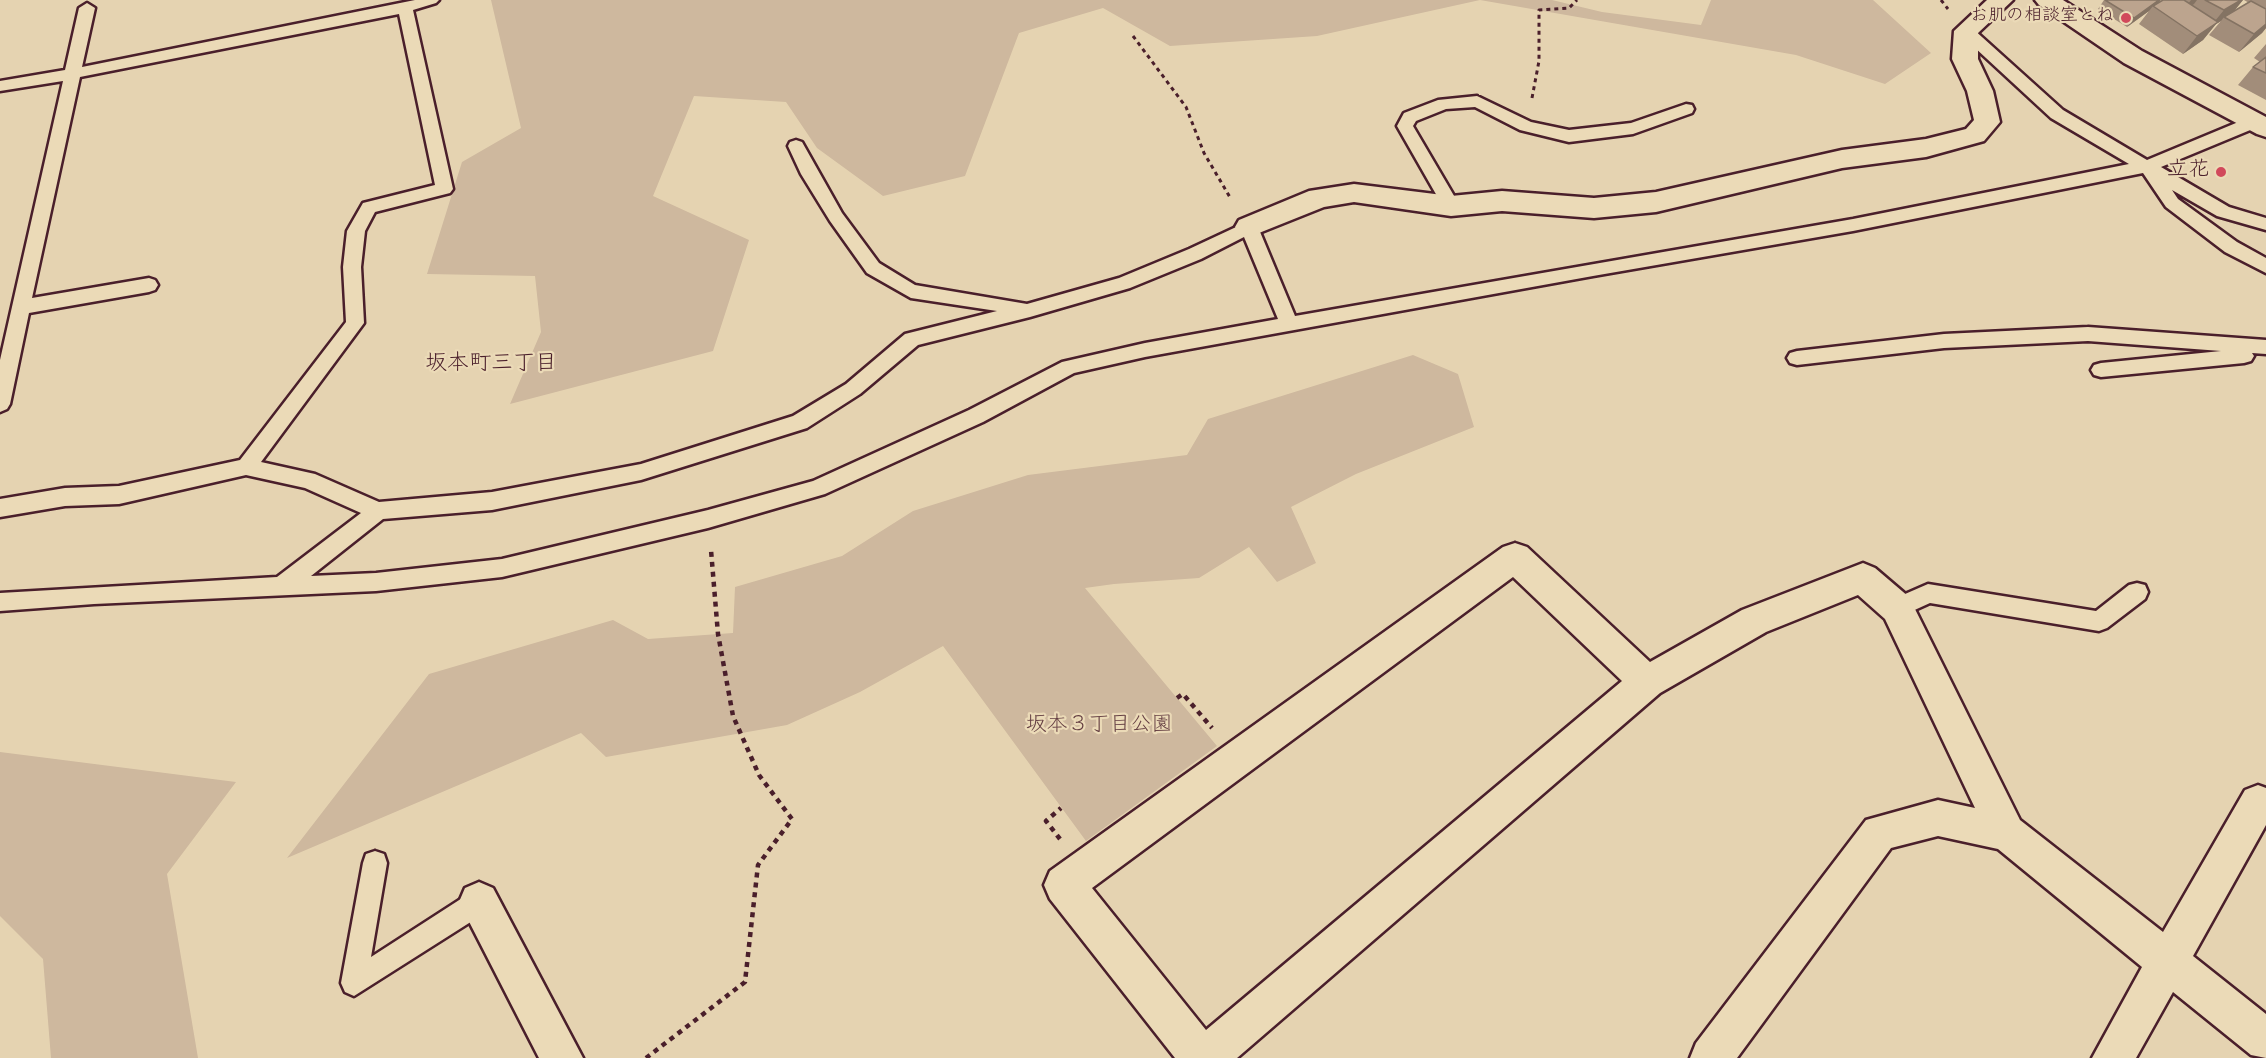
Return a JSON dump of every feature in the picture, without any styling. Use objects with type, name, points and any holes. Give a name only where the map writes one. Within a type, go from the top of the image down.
[{"type":"street","points":[[1249,227],[1319,198],[1354,193],[1451,206],[1502,201],[1594,208],[1656,202],[1842,159],[1926,148],[1975,135],[1987,122],[1980,91],[1965,59],[1966,31],[2001,0]]},
{"type":"street","points":[[2047,0],[2133,57],[2260,125]]},
{"type":"street","points":[[1647,682],[1515,557],[1064,885],[1203,1058],[1647,682],[1754,621],[1863,578],[1897,608],[2007,833],[2266,1040]]},
{"type":"street","points":[[2112,1058],[2262,799]]},
{"type":"street","points":[[1712,1058],[1879,832],[1938,818],[2007,833]]},
{"type":"street","points":[[479,902],[562,1058]]},
{"type":"lane","points":[[0,86],[405,8],[431,0]]},
{"type":"lane","points":[[0,404],[87,8]]},
{"type":"lane","points":[[246,467],[355,323],[352,267],[356,231],[369,207],[444,189],[405,8]]},
{"type":"lane","points":[[1966,31],[2057,114],[2223,212],[2266,224]]},
{"type":"lane","points":[[1451,206],[1405,126],[1410,117],[1444,104],[1477,101],[1526,126],[1569,136],[1634,128],[1686,109]]},
{"type":"lane","points":[[0,602],[94,595],[376,582],[502,568],[708,519],[818,488],[976,416],[1069,368],[1144,350],[1593,269],[1853,225],[2148,166],[2260,125]]},
{"type":"lane","points":[[796,146],[836,217],[873,268],[911,291],[1030,310]]},
{"type":"lane","points":[[2148,166],[2172,203],[2231,247],[2266,266]]},
{"type":"lane","points":[[0,508],[65,497],[118,495],[246,467],[308,480],[378,511],[492,501],[653,468],[800,422],[853,389],[912,339],[1030,310],[1124,282],[1195,254],[1249,227],[1289,324]]},
{"type":"lane","points":[[22,307],[149,285]]},
{"type":"lane","points":[[1797,358],[1944,340],[2088,334],[2266,347]]},
{"type":"lane","points":[[2101,369],[2204,358],[2266,355]]},
{"type":"lane","points":[[283,585],[378,511]]},
{"type":"lane","points":[[1897,608],[1928,593],[2099,621],[2137,592]]},
{"type":"lane","points":[[375,863],[354,982],[479,902]]},
{"type":"path","points":[[1526,126],[1539,61],[1539,10],[1569,8],[1577,0]]},
{"type":"path","points":[[1133,36],[1186,107],[1204,153],[1249,227]]},
{"type":"path","points":[[646,1058],[745,982],[758,865],[792,819],[759,775],[734,716],[718,634],[708,519]]},
{"type":"path","points":[[1177,698],[1183,694],[1238,758]]},
{"type":"green space","points":[[491,0],[1480,0],[1317,36],[1170,46],[1103,8],[1019,33],[965,176],[883,196],[817,148],[786,102],[694,96],[653,196],[749,240],[713,351],[510,404],[541,332],[535,276],[427,274],[462,162],[521,128]]},
{"type":"green space","points":[[1480,0],[1552,0],[1602,12],[1701,25],[1711,0],[1873,0],[1931,53],[1885,84],[1796,55]]},
{"type":"green space","name":"坂本３丁目公園","points":[[1413,355],[1458,374],[1474,427],[1356,474],[1291,507],[1316,563],[1277,582],[1249,547],[1199,578],[1085,588],[1217,746],[1086,841],[943,646],[860,692],[787,725],[606,757],[581,733],[287,858],[429,674],[613,620],[648,639],[733,633],[735,587],[842,556],[913,511],[1028,475],[1187,455],[1208,419]]},
{"type":"green space","points":[[0,752],[236,782],[167,874],[198,1058],[51,1058],[43,959],[0,916]]},
{"type":"building","points":[[2105,0],[2159,0],[2134,18]]},
{"type":"building","points":[[2163,0],[2184,0],[2218,22],[2197,36],[2153,6]]},
{"type":"building","points":[[2205,0],[2241,0],[2224,10]]},
{"type":"building","points":[[2251,1],[2266,9],[2266,24],[2254,34],[2224,17]]},
{"type":"building","points":[[2266,57],[2266,73],[2253,67]]},
{"type":"place","name":"お肌の相談室とね","points":[[2126,18]]},
{"type":"place","name":"立花","points":[[2221,172]]},
{"type":"district","name":"坂本町三丁目","points":[[491,366]]}]
